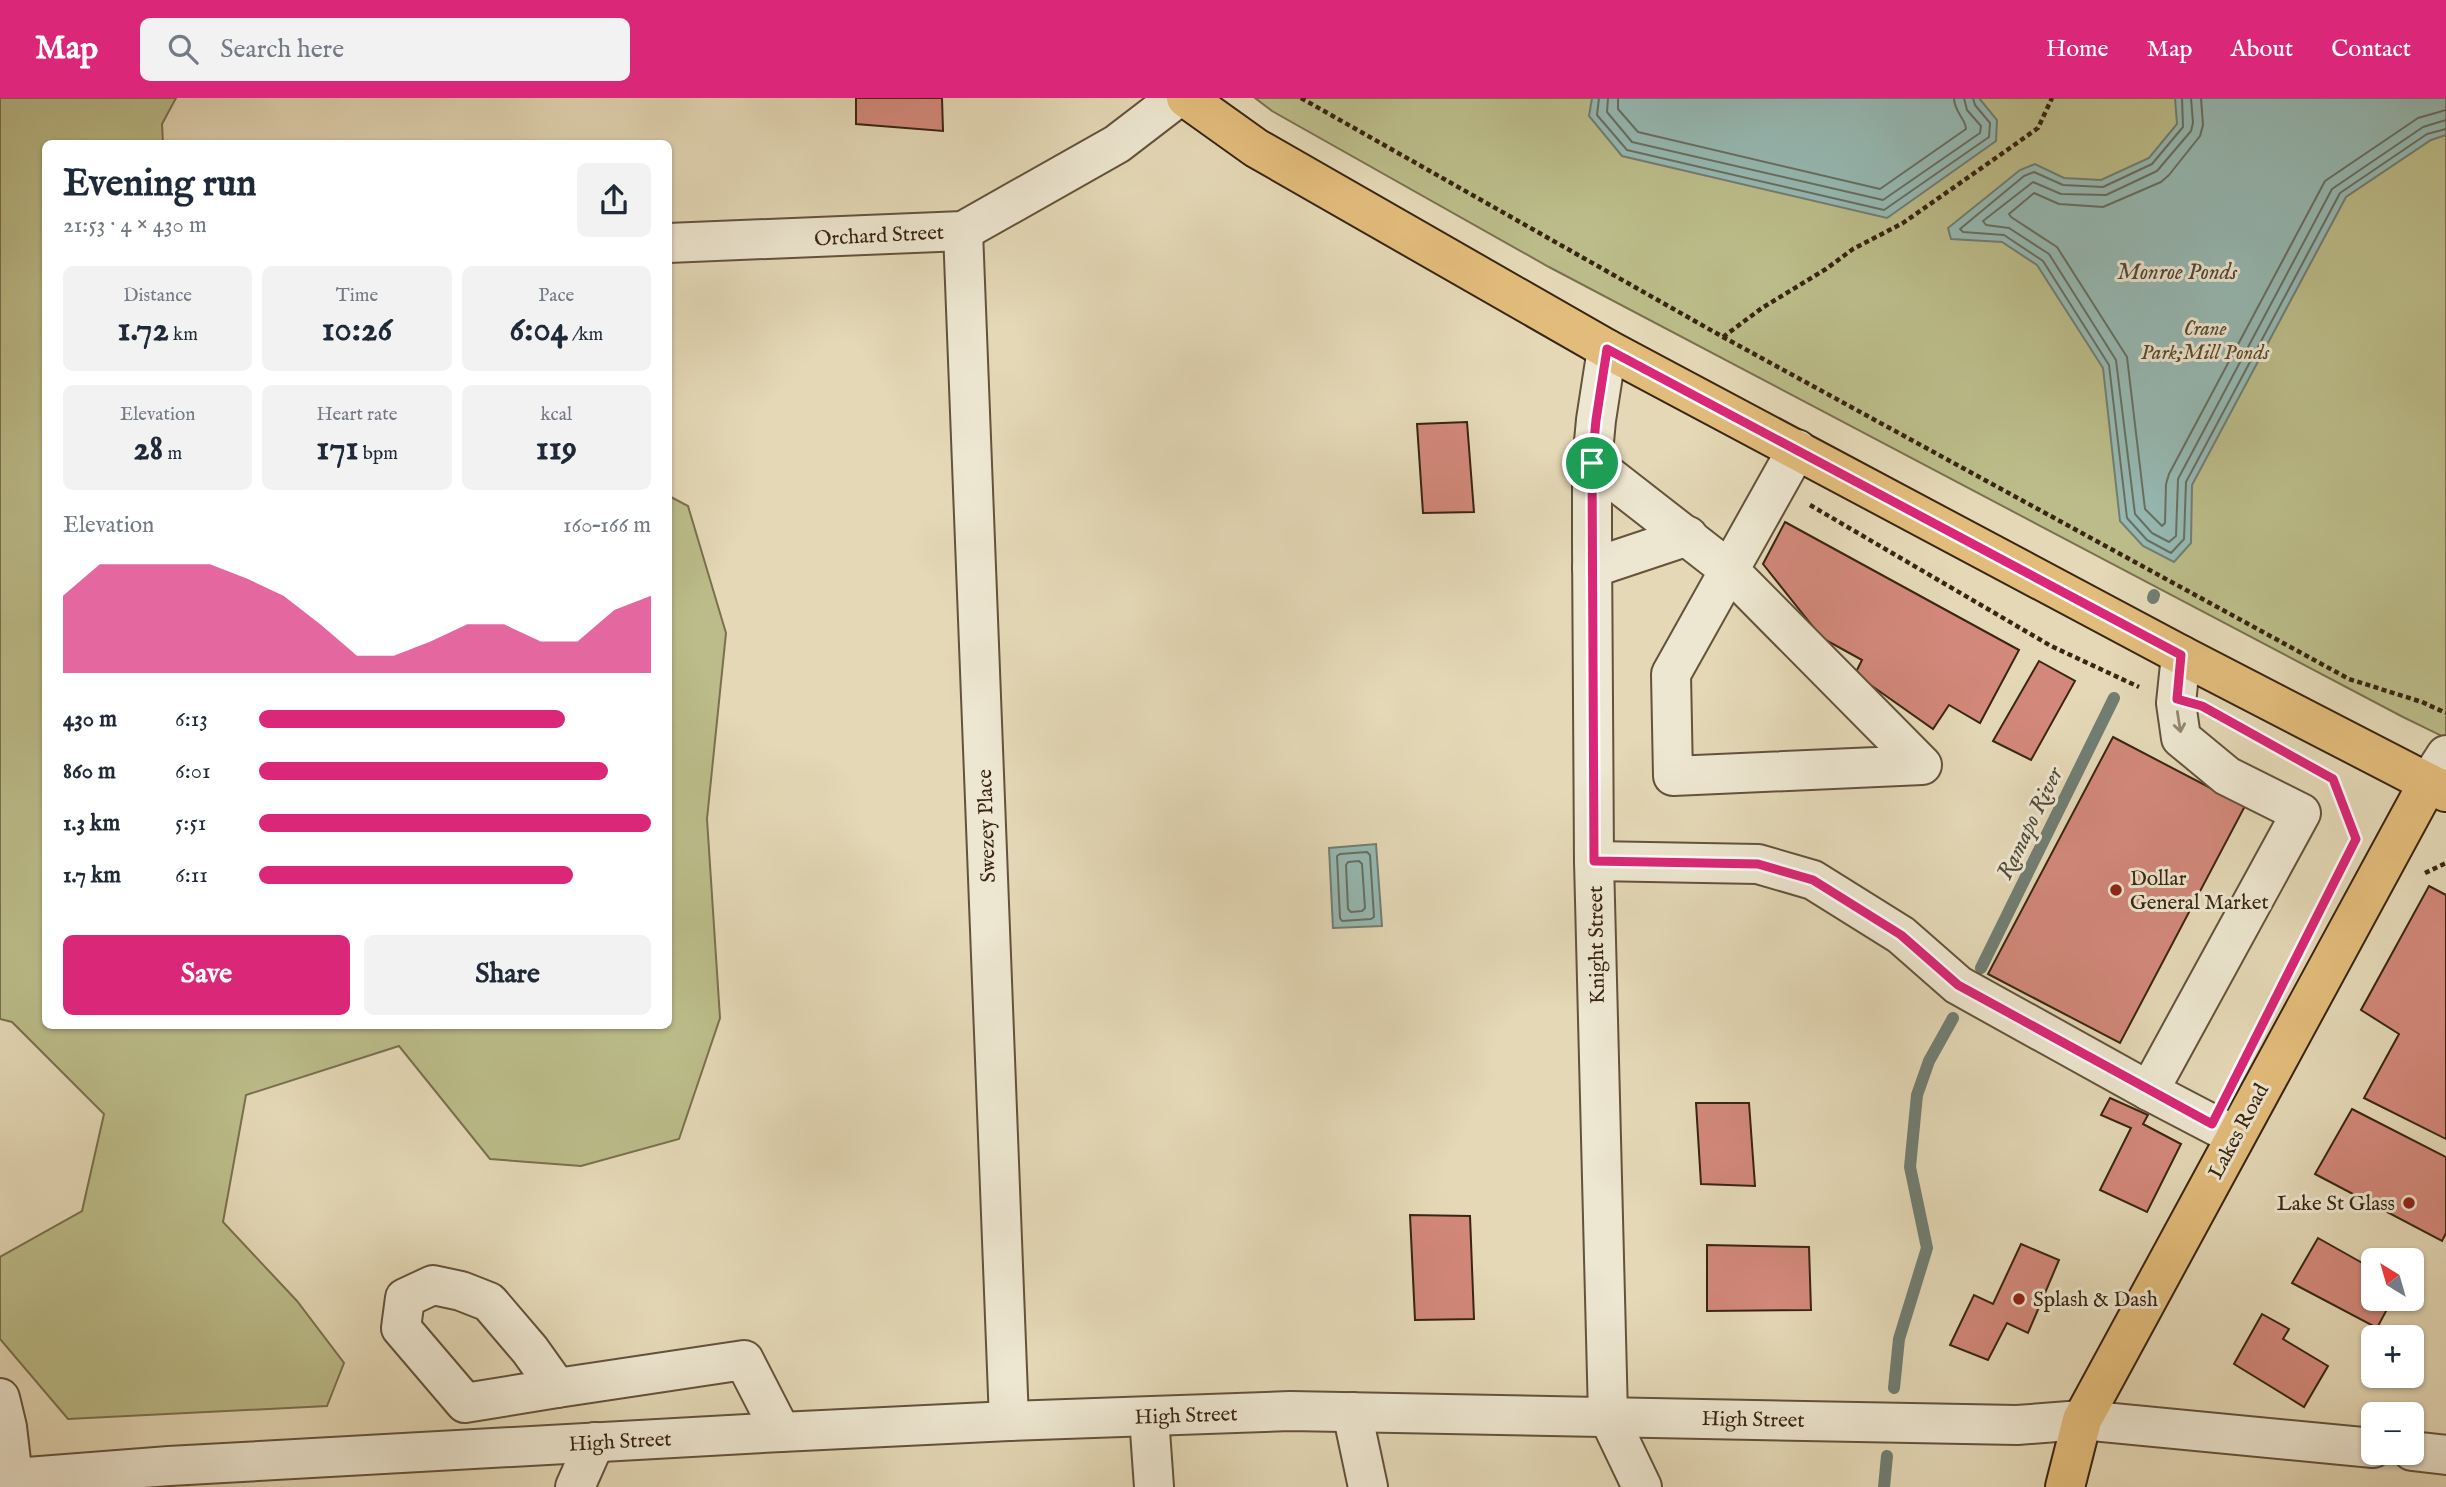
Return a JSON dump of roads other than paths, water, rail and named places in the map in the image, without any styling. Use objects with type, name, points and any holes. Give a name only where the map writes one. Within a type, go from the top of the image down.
[{"type":"main road","points":[[1186,98],[1256,148],[1607,349],[2181,655],[2440,777]]},
{"type":"main road","name":"Lakes Road","points":[[2065,1487],[2082,1420],[2235,1136],[2440,777]]},
{"type":"street","name":"Orchard Street","points":[[672,243],[963,231],[1117,144],[1177,98]]},
{"type":"street","name":"Swezey Place","points":[[963,231],[1009,1421]]},
{"type":"street","name":"Knight Street","points":[[1607,349],[1592,463],[1592,568],[1594,861],[1608,1416]]},
{"type":"street","points":[[1592,463],[1728,569],[1922,765],[1673,776],[1671,674],[1728,569],[1797,449]]},
{"type":"street","points":[[1592,568],[1688,536]]},
{"type":"street","points":[[2149,1091],[2301,813],[2227,776],[2182,738],[2177,699],[2181,655]]},
{"type":"street","points":[[1594,861],[1758,864],[1813,880],[1901,935],[1958,985],[2235,1136]]},
{"type":"street","points":[[557,1388],[744,1360],[781,1432]]},
{"type":"street","points":[[0,1398],[7,1427],[6,1478]]},
{"type":"street","name":"High Street","points":[[6,1478],[171,1477],[595,1442],[1009,1421],[1290,1411],[2017,1424],[2082,1420],[2361,1447]]},
{"type":"street","points":[[1352,1412],[1368,1487]]},
{"type":"street","points":[[1608,1416],[1642,1487]]},
{"type":"street","points":[[1149,1417],[1154,1487]]},
{"type":"street","points":[[575,1487],[595,1442]]},
{"type":"street","points":[[2424,1452],[2446,1455]]},
{"type":"water","points":[[1592,98],[1979,98],[1997,120],[1996,141],[1887,218],[1622,156],[1589,116]]},
{"type":"water","name":"Monroe Ponds","points":[[2175,98],[2446,98],[2446,135],[2431,140],[2346,197],[2192,485],[2191,543],[2174,562],[2143,546],[2120,521],[2103,368],[2037,265],[2002,242],[1951,239],[1948,228],[2020,170],[2035,164],[2064,178],[2101,180],[2149,158],[2177,124]]},
{"type":"water","points":[[1376,844],[1382,926],[1333,928],[1329,848]]},
{"type":"waterway","name":"Ramapo River","points":[[1981,968],[2114,698]]},
{"type":"waterway","name":"Ramapo River","points":[[1894,1388],[1899,1339],[1927,1248],[1910,1167],[1917,1095],[1929,1061],[1953,1018]]},
{"type":"waterway","name":"Ramapo River","points":[[1884,1487],[1887,1456]]},
{"type":"place","name":"Dollar General Market","points":[[2116,890]]},
{"type":"place","name":"Lake St Glass","points":[[2409,1203]]},
{"type":"place","name":"Splash & Dash","points":[[2019,1299]]},
{"type":"park label","name":"Crane Park;Mill Ponds","points":[[2205,340]]}]
